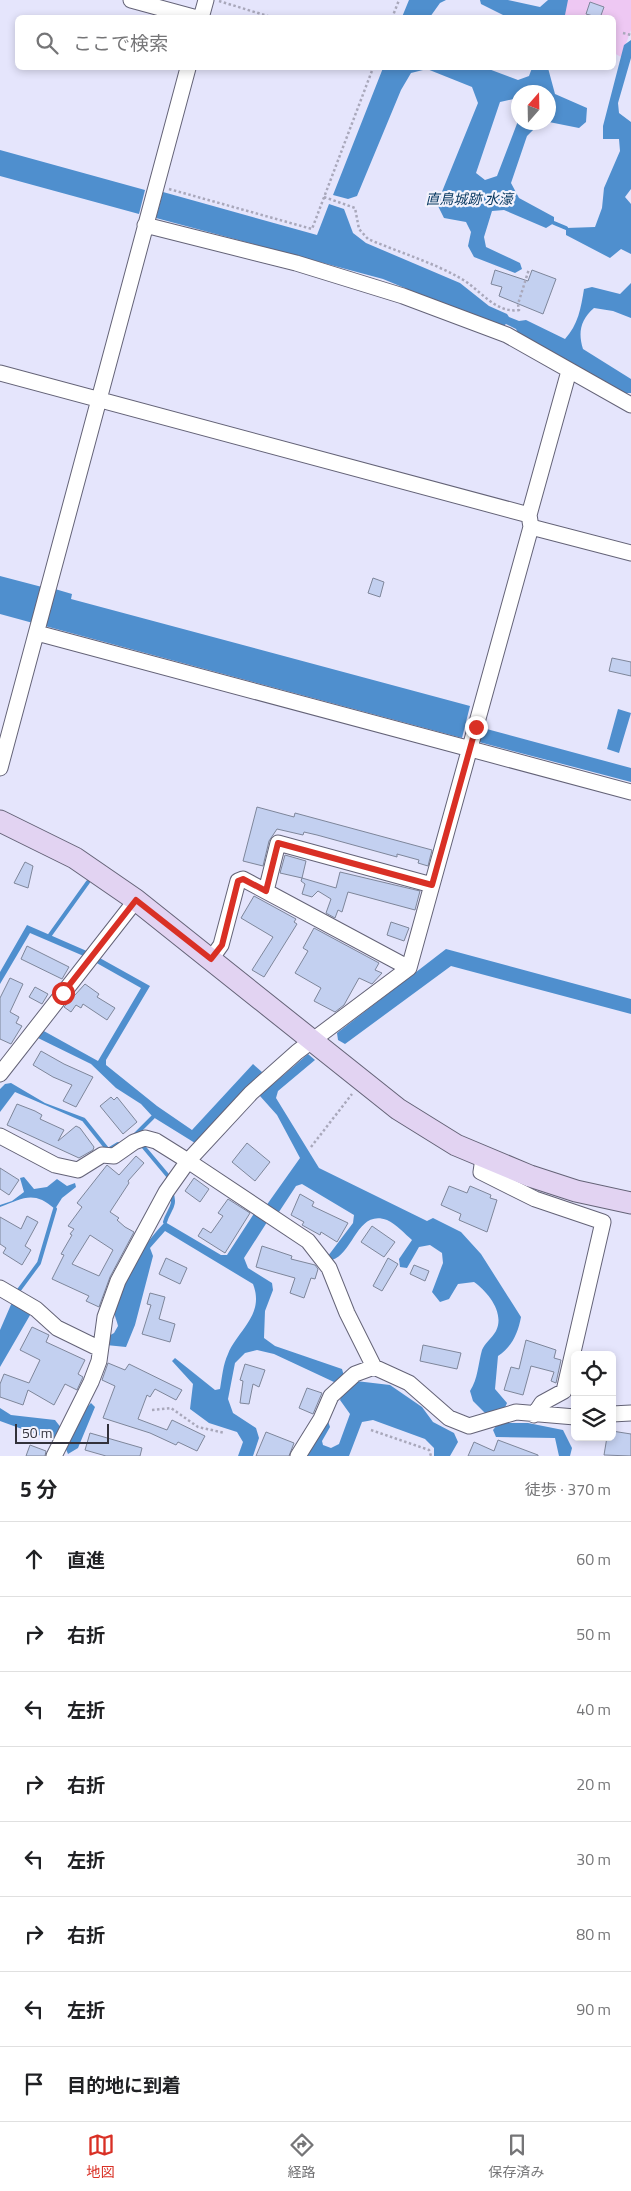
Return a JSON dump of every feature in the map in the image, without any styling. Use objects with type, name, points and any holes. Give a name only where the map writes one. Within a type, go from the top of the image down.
[{"type":"street","points":[[131,0],[186,15]]},
{"type":"street","points":[[202,15],[206,0]]},
{"type":"street","points":[[0,768],[145,225],[158,186],[187,70]]},
{"type":"street","points":[[145,225],[296,263],[403,296],[507,335],[631,405]]},
{"type":"street","points":[[54,1456],[91,1382],[99,1360],[105,1317],[118,1281],[166,1192],[188,1161],[251,1093],[313,1041],[409,968],[473,737],[569,371]]},
{"type":"street","points":[[0,373],[99,399],[530,521],[631,553]]},
{"type":"street","points":[[37,633],[473,737],[631,792]]},
{"type":"street","points":[[0,821],[75,858],[136,900],[398,1109],[456,1145],[483,1158],[576,1191],[631,1204]]},
{"type":"street","points":[[266,891],[278,843],[432,885]]},
{"type":"street","points":[[211,959],[222,945],[238,881],[243,879],[409,968]]},
{"type":"street","points":[[0,1074],[136,900]]},
{"type":"street","points":[[0,1136],[55,1165],[78,1170],[102,1155],[114,1156],[134,1142],[145,1138],[156,1141],[308,1241],[329,1268],[346,1313],[374,1366],[409,1383],[449,1418],[469,1426],[516,1412],[571,1417]]},
{"type":"street","points":[[483,1158],[481,1172],[535,1199],[603,1222],[564,1392],[542,1403],[534,1415]]},
{"type":"street","points":[[0,1288],[36,1309],[57,1328],[100,1349]]},
{"type":"street","points":[[298,1456],[322,1419],[331,1396],[355,1374],[374,1366]]},
{"type":"street","points":[[616,1414],[631,1413]]},
{"type":"path","points":[[216,0],[264,15]]},
{"type":"path","points":[[393,15],[399,0]]},
{"type":"path","points":[[623,33],[631,35]]},
{"type":"path","points":[[158,186],[312,229],[372,70]]},
{"type":"path","points":[[324,197],[355,208],[359,230],[368,239],[461,278],[491,302],[509,312],[518,310],[518,304],[529,269]]},
{"type":"path","points":[[311,1147],[362,1081]]},
{"type":"path","points":[[152,1410],[171,1408],[198,1427],[225,1433]]},
{"type":"path","points":[[371,1430],[430,1450],[431,1456]]},
{"type":"shaded area","points":[[559,0],[631,0],[631,30],[621,57],[616,54],[616,15],[553,15]]},
{"type":"water","points":[[409,0],[446,0],[440,3],[431,15],[403,15]]},
{"type":"water","points":[[480,0],[508,0],[540,7],[548,0],[568,0],[565,15],[503,15],[481,4]]},
{"type":"water","points":[[631,40],[631,58],[618,103],[619,113],[631,122],[631,189],[625,197],[631,204],[631,254],[621,249],[610,258],[566,235],[566,228],[595,227],[602,208],[604,188],[620,151],[619,139],[603,139],[603,126],[624,45]]},
{"type":"water","points":[[382,70],[423,70],[411,73],[401,90],[357,196],[348,199],[333,195]]},
{"type":"water","name":"直鳥城跡 水濠","points":[[430,70],[491,70],[518,80],[529,76],[531,70],[549,70],[553,85],[511,85],[511,100],[500,102],[476,173],[485,180],[497,176],[515,130],[533,130],[527,136],[511,183],[519,198],[554,217],[554,223],[546,228],[504,210],[492,211],[484,237],[486,247],[520,263],[522,269],[515,273],[474,257],[468,246],[471,232],[466,222],[444,218],[437,204],[478,103],[472,87]]},
{"type":"water","points":[[556,94],[587,108],[586,122],[579,128],[556,123]]},
{"type":"water","points":[[0,150],[145,190],[139,214],[0,176]]},
{"type":"water","points":[[163,192],[317,235],[329,204],[344,209],[353,233],[366,243],[460,283],[489,306],[507,314],[509,317],[519,321],[526,320],[565,339],[576,322],[584,289],[592,287],[620,294],[631,283],[631,318],[613,311],[594,308],[583,322],[581,338],[583,349],[631,379],[631,393],[624,393],[521,338],[516,329],[506,324],[501,328],[383,279],[156,218]]},
{"type":"water","points":[[0,576],[42,587],[33,623],[0,614]]},
{"type":"water","points":[[55,589],[72,594],[71,599],[470,706],[462,738],[45,626]]},
{"type":"water","points":[[618,709],[631,713],[619,753],[607,749]]},
{"type":"water","points":[[483,728],[631,768],[631,782],[479,742]]},
{"type":"water","points":[[27,925],[89,952],[150,986],[106,1060],[106,1065],[157,1106],[192,1130],[253,1064],[262,1072],[261,1077],[253,1085],[249,1085],[195,1143],[153,1117],[141,1104],[116,1088],[91,1064],[36,1037],[42,1030],[98,1061],[141,988],[86,957],[30,933],[0,984],[0,972]]},
{"type":"water","points":[[446,949],[631,999],[631,1014],[451,966],[345,1044],[338,1040],[337,1033]]},
{"type":"water","points":[[308,1054],[315,1060],[278,1091],[276,1098],[319,1168],[427,1221],[433,1218],[461,1232],[481,1254],[521,1317],[514,1339],[498,1356],[495,1389],[507,1403],[503,1412],[506,1423],[528,1423],[563,1430],[572,1448],[570,1456],[559,1456],[555,1438],[496,1437],[493,1430],[497,1425],[473,1401],[470,1391],[476,1376],[482,1350],[496,1331],[498,1324],[497,1310],[485,1291],[474,1282],[458,1284],[449,1299],[440,1302],[432,1292],[443,1263],[442,1253],[430,1245],[419,1247],[407,1268],[400,1267],[399,1259],[412,1240],[387,1220],[377,1218],[362,1226],[346,1249],[332,1260],[328,1256],[353,1223],[354,1215],[302,1184],[296,1186],[277,1215],[269,1219],[244,1258],[248,1268],[272,1283],[273,1290],[265,1311],[264,1338],[275,1346],[342,1369],[344,1376],[340,1381],[334,1382],[274,1354],[257,1350],[245,1353],[235,1363],[228,1399],[233,1413],[256,1428],[259,1438],[253,1456],[238,1456],[243,1442],[237,1432],[209,1423],[190,1409],[193,1384],[172,1361],[175,1358],[215,1390],[220,1389],[228,1354],[232,1345],[249,1322],[256,1305],[253,1284],[165,1231],[150,1248],[153,1256],[135,1325],[126,1347],[106,1345],[107,1337],[114,1333],[118,1326],[114,1314],[115,1300],[126,1276],[141,1251],[165,1222],[221,1255],[227,1255],[255,1212],[261,1213],[300,1158],[277,1115],[260,1096],[267,1085],[272,1085]]},
{"type":"water","points":[[11,1083],[45,1103],[85,1118],[82,1121],[15,1092],[0,1112],[0,1089],[5,1084]]},
{"type":"water","points":[[24,1177],[34,1189],[47,1187],[57,1179],[67,1186],[75,1183],[76,1187],[62,1198],[55,1209],[41,1199],[34,1198],[22,1199],[0,1207],[0,1205],[12,1201],[24,1192],[20,1178]]},
{"type":"water","points":[[13,1300],[33,1310],[0,1367],[0,1330]]},
{"type":"water","points":[[356,1381],[390,1385],[422,1407],[433,1422],[454,1433],[458,1442],[450,1456],[434,1456],[434,1448],[425,1439],[373,1420],[362,1422],[349,1456],[303,1456],[328,1421],[330,1427],[322,1441],[323,1445],[331,1448],[339,1444],[350,1414],[340,1400],[344,1390]]},
{"type":"water","points":[[91,1403],[95,1407],[78,1448],[68,1454],[65,1447],[77,1417]]},
{"type":"water","points":[[0,1408],[11,1415],[55,1420],[62,1429],[55,1441],[0,1421]]},
{"type":"building","points":[[590,2],[604,7],[601,15],[586,14]]},
{"type":"building","points":[[495,270],[528,281],[532,270],[556,279],[543,314],[499,296],[502,287],[491,284]]},
{"type":"building","points":[[373,578],[384,582],[380,597],[368,593]]},
{"type":"building","points":[[612,658],[631,662],[631,676],[609,671]]},
{"type":"building","points":[[257,807],[294,817],[295,813],[432,850],[428,866],[418,863],[419,860],[397,854],[397,857],[317,835],[304,832],[303,835],[277,829],[269,841],[263,866],[243,861]]},
{"type":"building","points":[[285,855],[306,861],[302,878],[280,873]]},
{"type":"building","points":[[25,862],[33,866],[28,888],[14,883]]},
{"type":"building","points":[[340,872],[420,891],[415,910],[348,892],[342,912],[338,910],[335,918],[326,913],[331,899],[318,891],[312,897],[302,894],[305,884],[301,881],[302,878],[336,888]]},
{"type":"building","points":[[254,896],[296,919],[294,922],[297,924],[264,977],[252,970],[273,937],[241,918]]},
{"type":"building","points":[[391,922],[409,928],[404,941],[387,935]]},
{"type":"building","points":[[314,928],[379,963],[375,970],[382,973],[372,984],[359,978],[344,1005],[335,1012],[314,1001],[321,988],[295,973],[308,951],[303,948]]},
{"type":"building","points":[[27,946],[69,967],[62,979],[21,959]]},
{"type":"building","points":[[10,978],[23,984],[10,1012],[19,1017],[16,1023],[22,1026],[11,1044],[0,1039],[0,998]]},
{"type":"building","points":[[85,984],[99,994],[97,997],[115,1008],[107,1020],[83,1004],[81,1008],[76,1005],[71,1012],[64,1007]]},
{"type":"building","points":[[35,987],[48,994],[42,1004],[29,997]]},
{"type":"building","points":[[41,1051],[93,1077],[76,1107],[63,1101],[72,1085],[53,1077],[33,1065]]},
{"type":"building","points":[[111,1097],[114,1100],[117,1097],[137,1122],[123,1134],[100,1106]]},
{"type":"building","points":[[17,1104],[35,1111],[42,1115],[40,1119],[64,1130],[58,1141],[76,1126],[80,1128],[94,1147],[93,1150],[79,1158],[7,1125]]},
{"type":"building","points":[[247,1143],[270,1162],[255,1181],[232,1162]]},
{"type":"building","points":[[136,1156],[144,1163],[128,1181],[129,1183],[110,1212],[119,1218],[117,1220],[125,1227],[134,1232],[110,1277],[99,1307],[86,1301],[89,1296],[52,1279],[64,1255],[61,1254],[74,1229],[68,1226],[82,1207],[77,1203],[107,1165],[119,1175]],"holes":[[[90,1235],[113,1250],[99,1276],[72,1264]]]},
{"type":"building","points":[[0,1168],[19,1180],[9,1195],[0,1189]]},
{"type":"building","points":[[194,1178],[209,1189],[200,1202],[185,1191]]},
{"type":"building","points":[[449,1186],[467,1193],[470,1186],[491,1195],[490,1198],[497,1200],[487,1232],[459,1220],[461,1214],[441,1205]]},
{"type":"building","points":[[300,1194],[314,1202],[312,1206],[348,1223],[337,1242],[321,1232],[320,1235],[302,1225],[304,1222],[291,1215]]},
{"type":"building","points":[[228,1199],[250,1213],[225,1253],[198,1236],[203,1228],[211,1233],[223,1216],[218,1213]]},
{"type":"building","points":[[27,1216],[38,1222],[25,1246],[31,1250],[22,1265],[3,1253],[6,1248],[0,1244],[0,1217],[21,1229]]},
{"type":"building","points":[[372,1226],[395,1242],[384,1257],[361,1242]]},
{"type":"building","points":[[262,1246],[292,1256],[291,1259],[315,1265],[318,1269],[315,1279],[311,1278],[304,1298],[290,1293],[295,1278],[256,1267]]},
{"type":"building","points":[[166,1258],[187,1268],[180,1284],[159,1274]]},
{"type":"building","points":[[388,1258],[398,1264],[382,1291],[373,1286]]},
{"type":"building","points":[[414,1265],[429,1271],[425,1281],[410,1274]]},
{"type":"building","points":[[150,1293],[165,1297],[159,1319],[175,1324],[170,1342],[142,1334],[151,1305],[147,1304]]},
{"type":"building","points":[[32,1327],[49,1335],[46,1342],[85,1360],[78,1374],[83,1377],[77,1390],[65,1384],[54,1405],[28,1390],[23,1405],[0,1397],[0,1384],[4,1374],[29,1383],[40,1360],[20,1350]]},
{"type":"building","points":[[526,1340],[556,1350],[554,1358],[561,1360],[556,1383],[551,1381],[554,1372],[531,1366],[523,1395],[504,1390],[511,1367],[519,1369]]},
{"type":"building","points":[[423,1345],[461,1353],[457,1369],[420,1361]]},
{"type":"building","points":[[108,1363],[125,1370],[129,1364],[182,1390],[176,1400],[155,1389],[150,1397],[147,1395],[138,1419],[167,1430],[172,1420],[205,1436],[197,1451],[178,1442],[176,1445],[150,1433],[103,1418],[115,1386],[102,1380]]},
{"type":"building","points":[[245,1364],[265,1370],[259,1387],[253,1384],[249,1404],[240,1403],[243,1381],[240,1380]]},
{"type":"building","points":[[307,1388],[322,1393],[313,1414],[299,1408]]},
{"type":"building","points":[[266,1432],[294,1443],[289,1456],[256,1456]]},
{"type":"building","points":[[616,1432],[631,1434],[631,1456],[604,1455],[606,1441],[616,1441]]},
{"type":"building","points":[[90,1433],[142,1448],[140,1456],[106,1456],[85,1450]]},
{"type":"building","points":[[498,1440],[538,1456],[468,1456],[474,1442],[494,1451]]},
{"type":"building","points":[[30,1445],[46,1451],[45,1456],[26,1456]]},
{"type":"waterway","points":[[554,223],[566,228]]},
{"type":"waterway","points":[[50,935],[88,882]]},
{"type":"waterway","points":[[135,1135],[153,1117]]},
{"type":"waterway","points":[[84,1120],[108,1150],[118,1144]]},
{"type":"waterway","points":[[142,1145],[168,1176]]},
{"type":"waterway","points":[[165,1222],[173,1204],[171,1192]]},
{"type":"waterway","points":[[19,1290],[39,1263],[55,1209]]},
{"type":"route","points":[[63,993],[136,900],[211,959],[222,945],[238,881],[243,879],[266,891],[278,843],[432,885],[476,727]]}]
